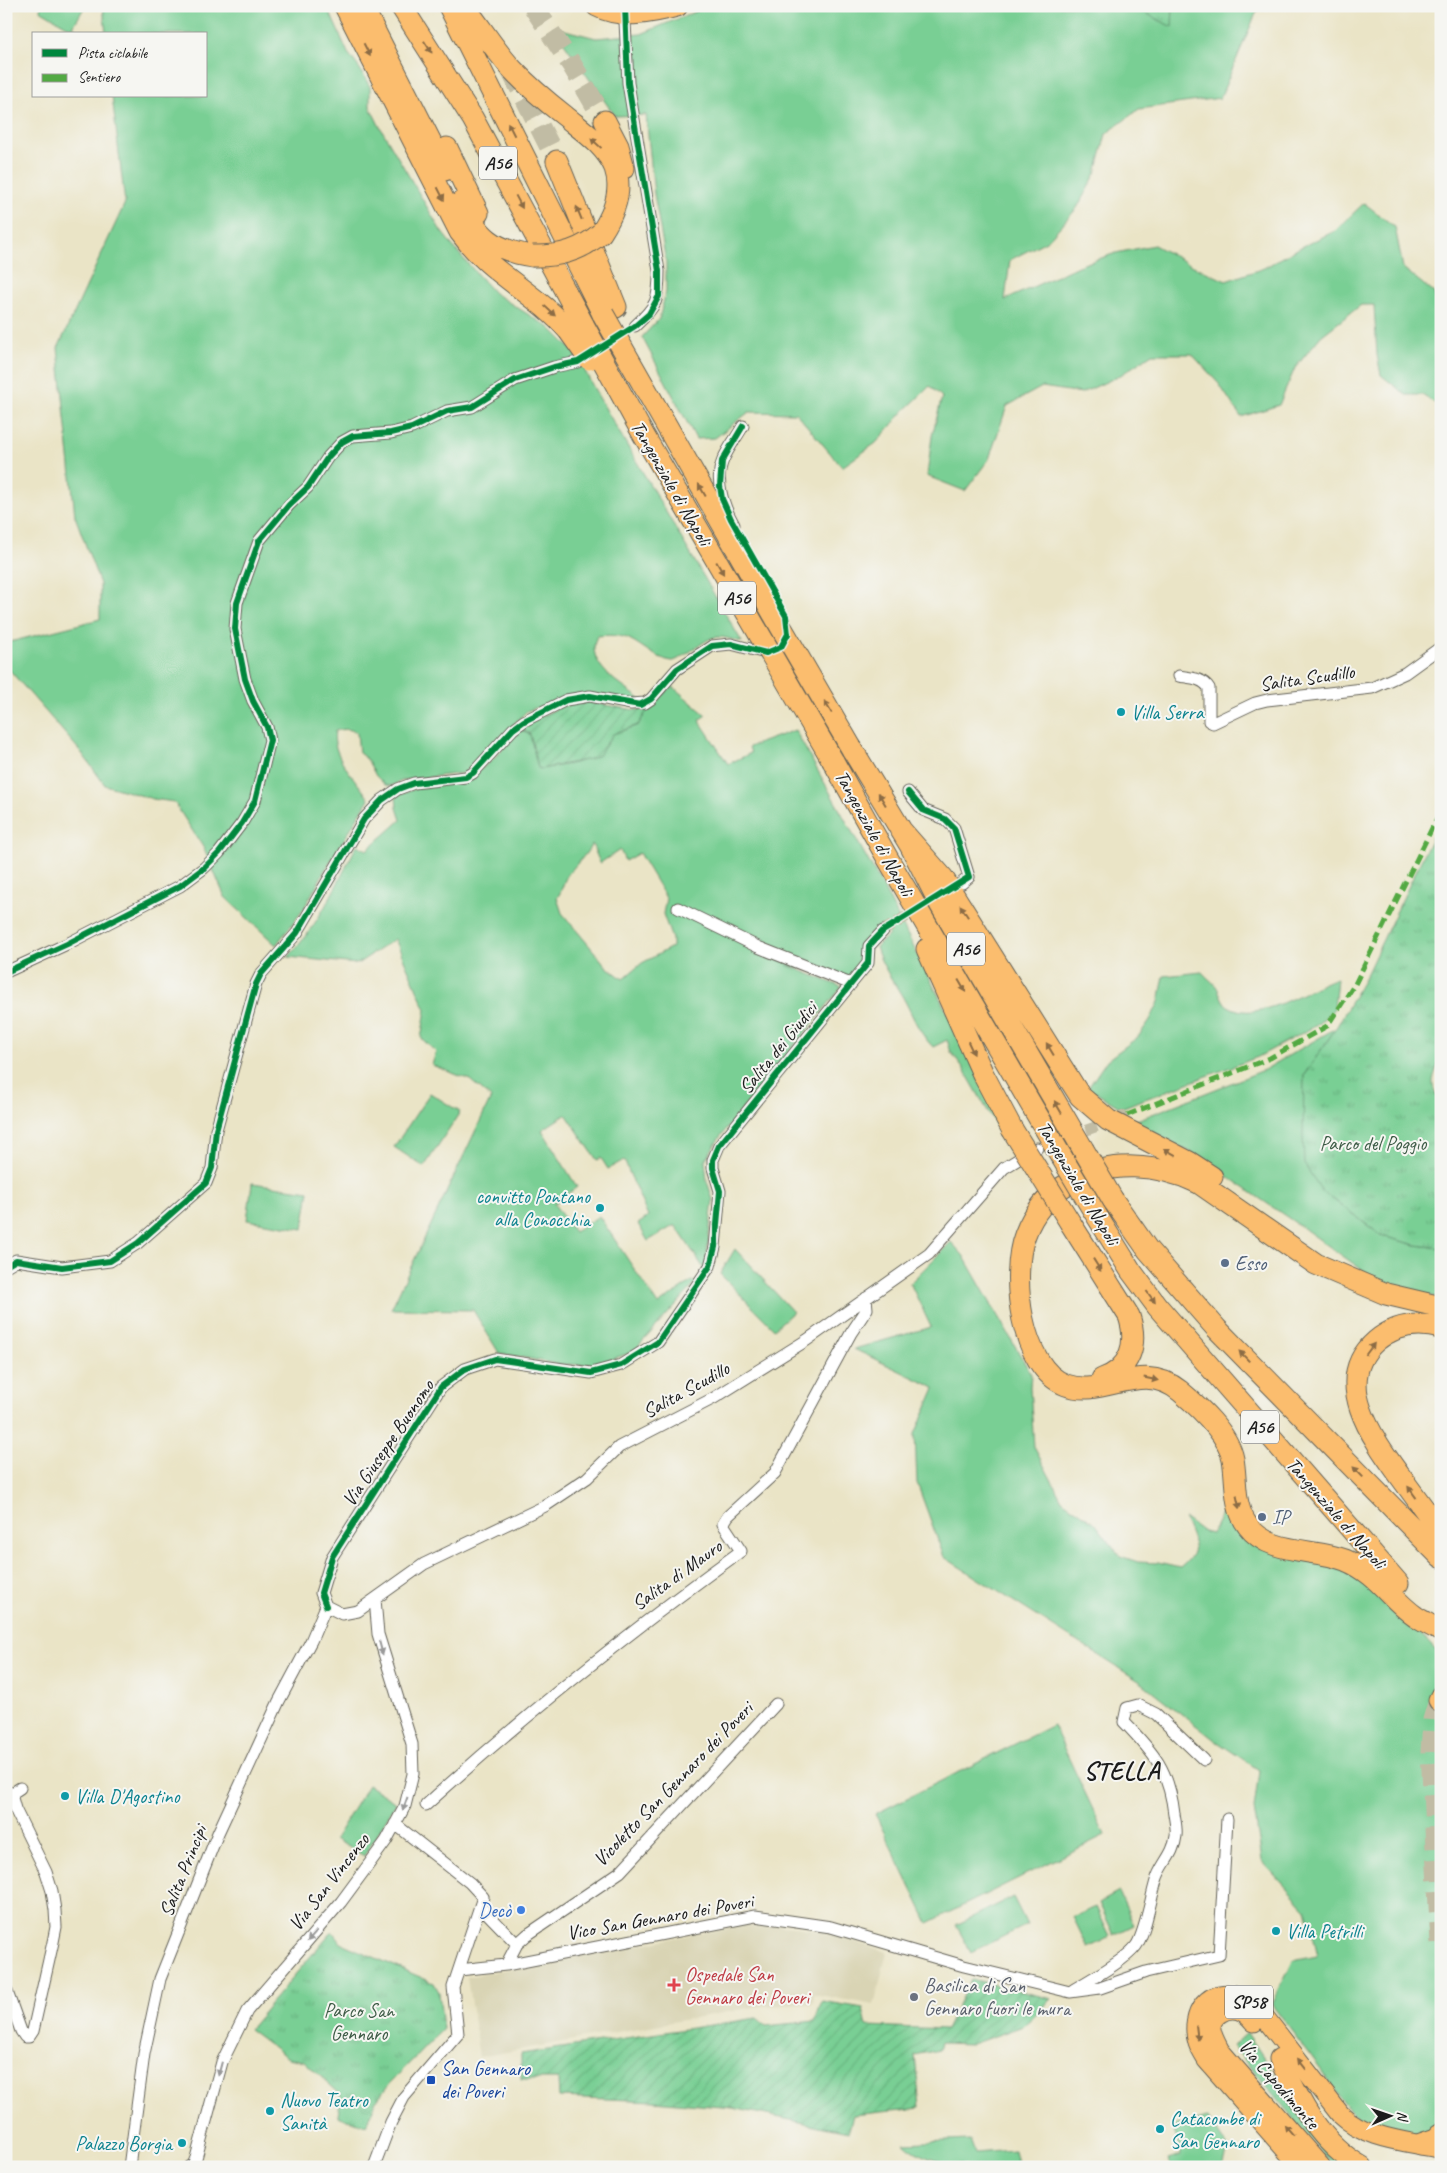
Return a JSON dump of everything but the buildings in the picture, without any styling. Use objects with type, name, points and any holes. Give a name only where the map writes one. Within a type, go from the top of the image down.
[{"type":"highway","points":[[345,6],[464,237],[485,261],[577,328]]},
{"type":"highway","points":[[362,6],[471,221],[480,233],[497,247],[515,254],[532,256],[564,254],[586,245],[601,233],[614,217],[624,197],[626,187],[623,162],[605,121]]},
{"type":"highway","points":[[378,6],[424,96],[480,218],[500,241],[517,252],[532,256]]},
{"type":"highway","name":"A56","points":[[401,6],[477,126],[577,328]]},
{"type":"highway","name":"A56","points":[[449,6],[609,311]]},
{"type":"highway","points":[[464,6],[513,70],[539,95],[598,144],[612,162],[618,180],[616,200],[611,216],[601,233]]},
{"type":"highway","points":[[597,6],[613,12],[643,13],[677,6]]},
{"type":"highway","points":[[557,161],[609,311]]},
{"type":"highway","name":"Tangenziale di Napoli","points":[[609,311],[659,413],[900,829],[940,904],[1113,1200],[1154,1257],[1216,1328],[1441,1557]]},
{"type":"highway","name":"Tangenziale di Napoli","points":[[577,328],[643,434],[888,859],[1095,1213],[1131,1271],[1184,1338],[1440,1631]]},
{"type":"highway","points":[[900,829],[943,878],[986,943],[1063,1071],[1080,1096],[1089,1105],[1119,1126],[1204,1172],[1339,1265],[1386,1294]]},
{"type":"highway","points":[[888,859],[983,1074],[1012,1129],[1071,1224],[1129,1316],[1134,1334],[1132,1351],[1119,1370],[1096,1381],[1077,1380],[1056,1369],[1049,1362],[1038,1342],[1031,1320],[1027,1296],[1026,1260],[1035,1230],[1050,1207],[1063,1196],[1084,1185],[1112,1177],[1128,1175],[1155,1176],[1183,1184],[1207,1196],[1305,1266],[1333,1282],[1396,1306],[1441,1315]]},
{"type":"highway","points":[[1440,1631],[1415,1616],[1375,1577],[1354,1564],[1324,1554],[1277,1545],[1255,1534],[1248,1526],[1239,1508],[1232,1458],[1224,1436],[1179,1390],[1160,1381],[1141,1377],[1121,1380],[1100,1387],[1082,1388],[1064,1384],[1048,1373],[1034,1352],[1024,1325],[1019,1294],[1018,1263],[1024,1235],[1046,1200],[1054,1192],[1086,1174],[1112,1168],[1141,1167],[1180,1174],[1199,1183],[1316,1264],[1386,1294],[1441,1307]]},
{"type":"highway","points":[[1441,1328],[1412,1325],[1391,1331],[1382,1336],[1373,1344],[1360,1365],[1357,1387],[1361,1413],[1374,1440],[1441,1532]]},
{"type":"highway","points":[[1378,1476],[1419,1535]]},
{"type":"highway","points":[[1280,2059],[1296,2096],[1312,2122],[1334,2146],[1362,2167]]},
{"type":"highway","points":[[1431,2146],[1441,2134]]},
{"type":"main road","name":"Via Capodimonte","points":[[1301,2167],[1208,2060],[1198,2044],[1195,2026],[1199,2009],[1208,1999],[1224,1995],[1241,1997],[1254,2005],[1340,2114],[1355,2126],[1374,2134],[1431,2146]]},
{"type":"main road","name":"Via Capodimonte","points":[[1321,2167],[1220,2052],[1211,2029],[1212,2021],[1217,2014],[1231,2009],[1243,2012],[1253,2020],[1280,2059],[1326,2116],[1342,2130],[1359,2140],[1381,2147],[1441,2161]]},
{"type":"street","points":[[625,21],[628,83],[659,271],[659,296],[649,314],[635,326]]},
{"type":"street","points":[[6,972],[67,944],[180,886],[204,868],[242,823],[255,801],[270,740],[267,727],[253,701],[245,679],[235,629],[237,603],[259,541],[288,505],[308,487],[328,457],[342,442],[353,436],[391,433],[412,428],[447,411],[472,407],[515,380],[554,367],[578,362]]},
{"type":"street","points":[[6,1266],[16,1260],[62,1267],[110,1261],[138,1242],[206,1183],[212,1168],[216,1130],[256,984],[261,974],[297,933],[364,819],[382,800],[398,789],[414,783],[466,777],[473,773],[513,729],[524,721],[566,700],[590,696],[631,704],[645,703],[651,699],[677,669],[712,646],[731,644],[766,653],[781,647],[788,634],[786,616],[730,519],[722,499],[720,486],[722,461],[743,426]]},
{"type":"street","name":"Salita Scudillo","points":[[1179,676],[1202,680],[1209,688],[1209,721],[1213,723],[1255,703],[1267,700],[1372,688],[1405,673],[1441,647]]},
{"type":"street","points":[[908,792],[923,810],[945,818],[954,828],[969,877],[962,883]]},
{"type":"street","points":[[678,908],[758,947],[851,984]]},
{"type":"street","name":"Salita dei Giudici","points":[[720,1191],[713,1168],[713,1160],[719,1146],[868,963],[868,946],[883,931]]},
{"type":"street","name":"Salita Scudillo","points":[[326,1606],[342,1614],[358,1612],[424,1564],[545,1506],[587,1478],[619,1447],[714,1398],[807,1340],[929,1254],[1004,1168],[1037,1148]]},
{"type":"street","name":"Via Giuseppe Buonomo","points":[[326,1606],[321,1593],[332,1557],[441,1387],[465,1368],[495,1359],[590,1373],[621,1365],[658,1342],[710,1266],[715,1247],[720,1191]]},
{"type":"street","name":"Salita di Mauro","points":[[426,1804],[490,1747],[652,1615],[741,1551],[723,1524],[728,1516],[775,1472],[851,1333],[867,1309],[866,1298]]},
{"type":"street","name":"Via San Vincenzo","points":[[190,2167],[196,2158],[226,2050],[247,2011],[341,1902],[386,1841],[405,1806],[413,1774],[412,1744],[378,1634],[375,1599]]},
{"type":"street","name":"Salita Principi","points":[[129,2167],[144,2054],[160,1978],[218,1832],[279,1701],[311,1641],[326,1606]]},
{"type":"street","name":"Vicoletto San Gennaro dei Poveri","points":[[506,1965],[517,1944],[527,1935],[620,1872],[776,1704]]},
{"type":"street","points":[[1070,1992],[1109,1968],[1136,1946],[1156,1878],[1171,1856],[1177,1836],[1172,1801],[1162,1768],[1153,1752],[1124,1722],[1127,1708],[1138,1705],[1156,1714],[1204,1760]]},
{"type":"street","points":[[6,1989],[20,2031],[23,2036],[29,2037],[33,2031],[56,1927],[52,1891],[46,1872],[15,1809],[12,1798],[14,1792],[20,1788]]},
{"type":"street","points":[[1070,1992],[1100,1988],[1146,1972],[1219,1955],[1227,1819]]},
{"type":"street","points":[[395,1824],[470,1883],[481,1902],[517,1944]]},
{"type":"street","points":[[374,2167],[390,2122],[404,2097],[458,2034],[454,1987],[481,1902]]},
{"type":"street","name":"Vico San Gennaro dei Poveri","points":[[459,1970],[506,1965],[755,1916],[831,1927],[964,1966],[1070,1992]]},
{"type":"shaded area","name":"Ospedale San Gennaro dei Poveri","points":[[754,1923],[819,1930],[887,1952],[874,2005],[814,1994],[813,2004],[760,2006],[479,2057],[467,1977]]},
{"type":"green space","points":[[41,6],[85,6],[73,27],[80,32],[72,32],[72,29],[40,10]]},
{"type":"green space","points":[[103,6],[327,6],[348,53],[370,87],[370,107],[379,125],[441,231],[494,293],[550,328],[576,354],[597,394],[742,642],[715,637],[672,661],[653,654],[624,637],[597,636],[594,646],[595,656],[600,665],[606,673],[640,699],[570,695],[527,711],[464,773],[404,780],[391,786],[385,785],[376,776],[367,759],[359,753],[357,733],[346,729],[335,731],[334,740],[340,758],[369,799],[325,870],[303,910],[276,945],[225,897],[203,847],[174,802],[153,799],[105,785],[81,752],[6,666],[6,643],[100,619],[100,584],[75,516],[58,348],[125,203],[112,98],[208,98],[208,32],[106,32]]},
{"type":"green space","points":[[709,6],[1264,6],[1257,11],[1220,98],[1139,109],[1106,134],[1096,173],[1077,208],[1048,240],[1010,260],[1005,300],[1078,266],[1116,253],[1154,245],[1226,281],[1264,268],[1299,248],[1335,231],[1364,203],[1395,227],[1403,268],[1434,293],[1441,318],[1441,407],[1422,395],[1406,395],[1381,375],[1377,355],[1374,305],[1361,305],[1321,336],[1295,368],[1279,405],[1241,417],[1219,384],[1192,354],[1152,354],[1119,376],[1082,393],[1042,387],[1007,406],[989,459],[965,491],[927,476],[932,436],[942,397],[930,386],[903,412],[876,443],[842,467],[796,413],[749,412],[715,438],[696,439],[642,337],[659,319],[666,292],[666,262],[654,194],[646,115],[615,116],[553,27],[596,38],[641,34]]},
{"type":"green space","points":[[1132,6],[1173,6],[1172,27]]},
{"type":"green space","points":[[672,686],[706,715],[699,720],[728,764],[751,753],[749,747],[795,730],[883,887],[1017,1149],[1012,1153],[962,1066],[951,1052],[947,1040],[933,1047],[921,1032],[885,969],[876,947],[889,935],[882,925],[866,943],[859,963],[850,977],[787,965],[842,987],[720,1137],[705,1160],[707,1181],[713,1200],[705,1270],[675,1225],[648,1241],[638,1224],[648,1217],[624,1160],[608,1169],[601,1158],[597,1160],[566,1114],[542,1130],[577,1187],[554,1204],[574,1232],[599,1216],[658,1305],[692,1281],[696,1283],[633,1352],[594,1365],[557,1364],[499,1353],[473,1310],[391,1309],[491,1098],[470,1080],[432,1065],[436,1052],[421,1038],[426,1010],[395,939],[357,964],[288,957],[318,918],[357,845],[367,850],[401,820],[396,796],[415,789],[467,780],[490,762],[521,730],[530,734],[538,768],[573,763],[592,757],[607,744],[613,734],[638,725],[648,709]],"holes":[[[592,844],[600,863],[620,850],[625,861],[639,853],[666,898],[663,914],[672,939],[672,947],[642,963],[623,979],[607,967],[562,913],[557,898],[567,876]]]},
{"type":"green space","points":[[582,701],[635,710],[648,709],[638,725],[613,734],[599,755],[590,759],[538,768],[530,734],[522,730],[550,712]]},
{"type":"green space","name":"Parco del Poggio","points":[[1441,819],[1441,1055],[1433,1083],[1436,1094],[1441,1101],[1441,1248],[1416,1245],[1382,1236],[1322,1191],[1304,1164],[1303,1136],[1304,1075],[1336,1028],[1365,977]]},
{"type":"green space","points":[[1202,972],[1216,986],[1226,1004],[1240,1011],[1268,1008],[1337,978],[1334,1009],[1317,1025],[1258,1057],[1121,1108],[1088,1088],[1107,1060],[1138,1037],[1150,1020],[1159,1002],[1164,976]]},
{"type":"green space","points":[[1336,1028],[1304,1075],[1322,1191],[1382,1236],[1416,1245],[1441,1248],[1441,1298],[1401,1291],[1368,1274],[1196,1155],[1132,1122],[1264,1070]]},
{"type":"green space","points":[[430,1093],[460,1112],[424,1167],[394,1147]]},
{"type":"green space","points":[[252,1183],[309,1191],[303,1229],[247,1220]]},
{"type":"green space","points":[[951,1242],[963,1255],[1031,1374],[1030,1387],[1034,1447],[1062,1500],[1095,1523],[1120,1556],[1138,1562],[1158,1563],[1180,1568],[1191,1556],[1194,1545],[1184,1518],[1203,1532],[1212,1534],[1229,1499],[1236,1520],[1368,1577],[1441,1656],[1441,2137],[1404,2133],[1361,2120],[1340,2099],[1321,2070],[1272,2005],[1293,1961],[1317,1956],[1306,1909],[1262,1861],[1254,1809],[1259,1770],[1216,1741],[1142,1683],[944,1557],[917,1483],[915,1434],[935,1388],[854,1349],[931,1327],[910,1283]]},
{"type":"green space","points":[[735,1249],[793,1312],[774,1329],[720,1274]]},
{"type":"green space","points":[[1053,1725],[1105,1835],[928,1923],[875,1814]]},
{"type":"green space","points":[[368,1785],[396,1803],[364,1856],[335,1839]]},
{"type":"green space","points":[[1119,1892],[1134,1925],[1114,1935],[1099,1903]]},
{"type":"green space","points":[[1013,1897],[1027,1925],[971,1952],[956,1925]]},
{"type":"green space","points":[[1096,1907],[1110,1937],[1088,1948],[1073,1917]]},
{"type":"green space","name":"Parco San Gennaro","points":[[332,1931],[341,1943],[434,1983],[439,1992],[443,2029],[390,2083],[375,2102],[367,2126],[338,2116],[341,2095],[304,2061],[288,2058],[249,2029]]},
{"type":"green space","points":[[971,1979],[1052,1999],[1023,2026],[972,2044],[941,2043],[939,2050],[915,2055],[920,2108],[853,2115],[848,2132],[733,2108],[655,2101],[559,2097],[558,2079],[521,2079],[521,2054],[757,2018],[766,2026],[815,2021],[822,2001],[863,2008],[867,2026],[946,2029]]},
{"type":"green space","points":[[1247,2033],[1301,2112],[1354,2167],[1334,2167],[1233,2046]]},
{"type":"green space","points":[[1208,2118],[1228,2148],[1223,2167],[1171,2167],[1168,2159],[1181,2155],[1173,2126]]},
{"type":"green space","points":[[970,2140],[975,2153],[1014,2150],[1018,2167],[973,2166],[942,2162],[928,2158],[904,2143]]},
{"type":"tunnel","points":[[533,6],[572,65],[605,121]]},
{"type":"tunnel","points":[[511,70],[557,161]]},
{"type":"tunnel","points":[[883,931],[920,908]]},
{"type":"tunnel","points":[[1071,1136],[1127,1115]]},
{"type":"tunnel","points":[[1439,1700],[1433,1720],[1431,1752],[1441,1944]]},
{"type":"marked path","points":[[1127,1115],[1270,1058],[1327,1026],[1355,984],[1441,810]]},
{"type":"cycle path","points":[[6,972],[67,944],[180,886],[204,868],[219,853],[242,823],[255,801],[270,740],[267,727],[253,701],[245,679],[235,629],[237,603],[259,541],[289,505],[308,487],[328,457],[342,442],[353,436],[391,433],[412,428],[447,411],[472,407],[515,380],[554,367],[578,362],[635,326],[649,314],[659,296],[659,271],[628,83],[625,6]]},
{"type":"cycle path","points":[[6,1266],[16,1260],[62,1267],[110,1261],[138,1243],[206,1183],[212,1168],[216,1130],[256,984],[261,974],[297,933],[364,819],[382,800],[398,789],[414,783],[466,777],[473,773],[513,729],[524,721],[566,700],[590,696],[640,705],[651,699],[677,669],[712,646],[731,644],[766,653],[781,647],[788,634],[786,616],[731,519],[722,499],[720,486],[722,461],[743,426]]},
{"type":"cycle path","points":[[326,1606],[321,1593],[332,1557],[441,1387],[465,1369],[495,1359],[591,1373],[621,1365],[658,1342],[710,1266],[715,1247],[720,1191],[713,1168],[713,1160],[719,1146],[868,963],[869,946],[883,931],[969,877],[954,828],[945,819],[923,810],[908,792]]},
{"type":"place","name":"Villa Serra","points":[[1121,712]]},
{"type":"place","name":"convitto Pontano alla Conocchia","points":[[600,1208]]},
{"type":"place","name":"Esso","points":[[1225,1263]]},
{"type":"place","name":"IP","points":[[1262,1517]]},
{"type":"place","name":"Villa D'Agostino","points":[[65,1796]]},
{"type":"place","name":"Decò","points":[[521,1910]]},
{"type":"place","name":"Villa Petrilli","points":[[1276,1931]]},
{"type":"place","name":"Ospedale San Gennaro dei Poveri","points":[[674,1985]]},
{"type":"place","name":"Basilica di San Gennaro fuori le mura","points":[[914,1997]]},
{"type":"place","name":"San Gennaro dei Poveri","points":[[431,2080]]},
{"type":"place","name":"Nuovo Teatro Sanità","points":[[270,2111]]},
{"type":"place","name":"Catacombe di San Gennaro","points":[[1160,2129]]},
{"type":"place","name":"Palazzo Borgia","points":[[182,2143]]},
{"type":"district","name":"STELLA","points":[[1122,1771]]}]
